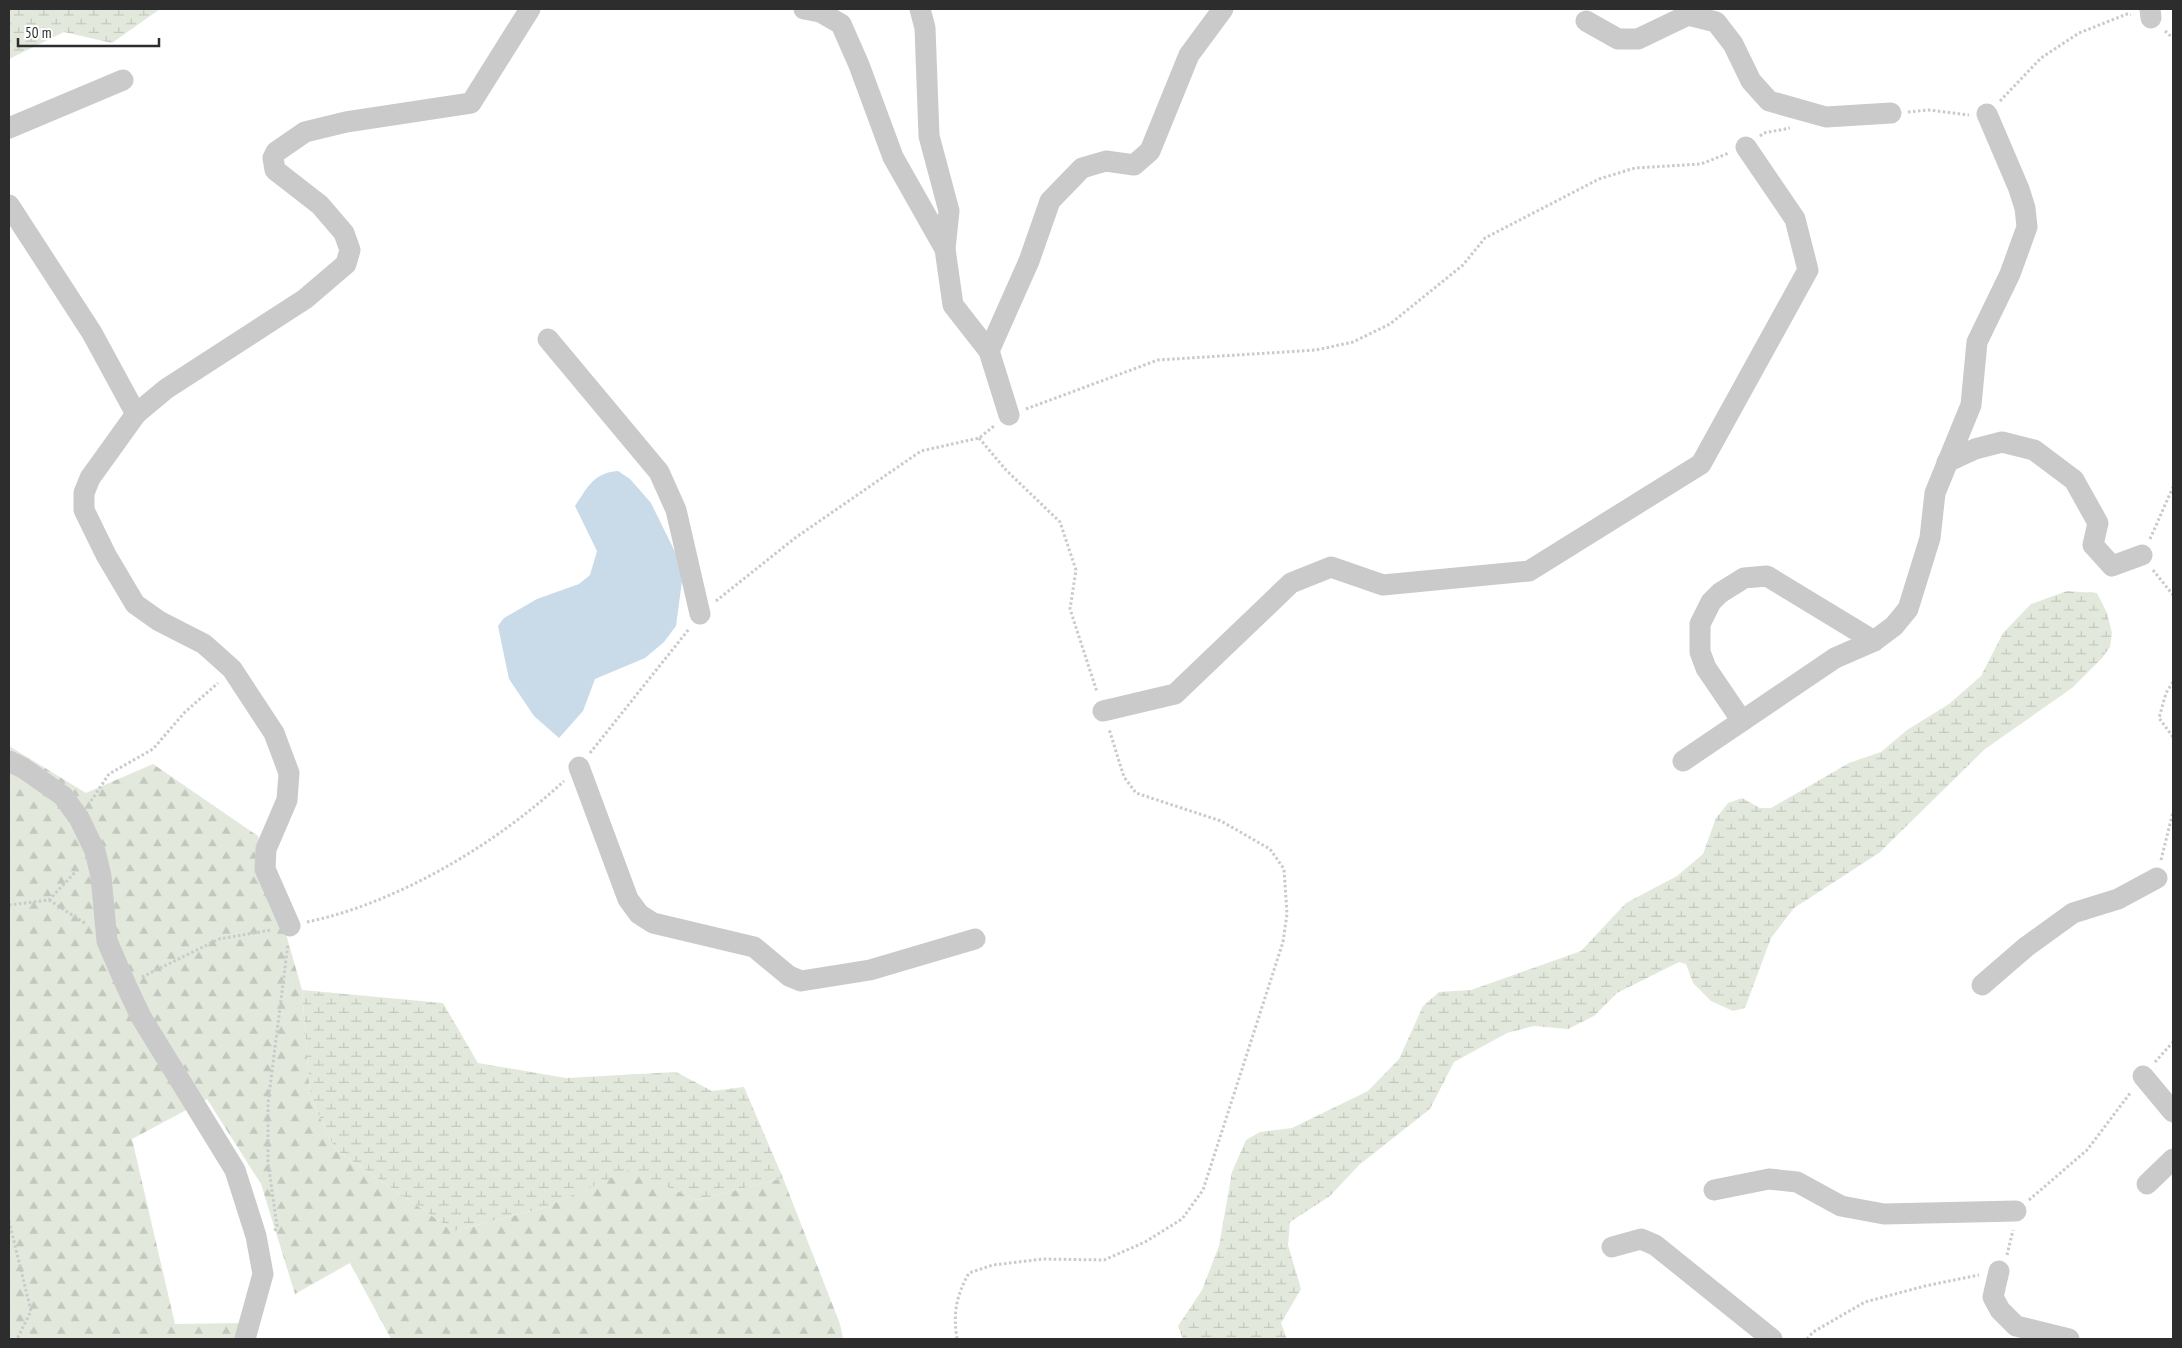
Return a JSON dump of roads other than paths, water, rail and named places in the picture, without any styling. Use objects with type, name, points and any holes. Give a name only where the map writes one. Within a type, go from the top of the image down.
[{"type":"street","points":[[290,926],[265,869],[266,849],[287,800],[289,772],[274,733],[232,669],[204,644],[159,621],[135,604],[106,555],[84,510],[84,493],[90,478],[136,414],[166,389],[305,299],[346,264],[350,250],[344,233],[320,205],[275,170],[273,158],[276,152],[304,132],[346,122],[471,103],[530,9]]},
{"type":"street","points":[[804,9],[820,12],[841,24],[859,65],[893,157],[945,249]]},
{"type":"street","points":[[920,9],[925,28],[929,136],[949,211],[945,249],[953,305],[989,351],[1009,415]]},
{"type":"street","points":[[989,351],[1029,261],[1050,201],[1082,168],[1106,161],[1134,165],[1150,151],[1189,55],[1223,9]]},
{"type":"street","points":[[1586,21],[1618,39],[1638,40],[1688,15],[1716,22],[1732,44],[1751,81],[1769,102],[1826,117],[1891,113]]},
{"type":"street","points":[[9,128],[123,80]]},
{"type":"street","points":[[1683,761],[1835,658],[1874,640],[1894,626],[1908,609],[1930,538],[1935,493],[1971,405],[1977,342],[2010,274],[2027,227],[2025,208],[2019,189],[1987,114]]},
{"type":"street","points":[[1103,711],[1175,694],[1290,583],[1331,567],[1383,585],[1529,571],[1701,464],[1808,270],[1795,219],[1746,147]]},
{"type":"street","points":[[9,205],[92,333],[136,414]]},
{"type":"street","points":[[548,339],[659,472],[676,510],[700,614]]},
{"type":"street","points":[[1947,462],[1975,449],[2002,442],[2034,450],[2074,480],[2098,523],[2093,545],[2112,566],[2142,555]]},
{"type":"street","points":[[1742,721],[1706,668],[1700,652],[1700,624],[1711,602],[1720,592],[1744,578],[1767,576],[1874,640]]},
{"type":"street","points":[[9,761],[23,768],[63,796],[79,818],[95,851],[100,876],[107,941],[126,985],[141,1017],[235,1170],[256,1236],[263,1274],[244,1339]]},
{"type":"street","points":[[579,768],[628,899],[639,914],[653,923],[754,947],[788,976],[801,981],[870,970],[975,939]]},
{"type":"street","points":[[1982,985],[2026,947],[2073,913],[2118,899],[2157,878]]},
{"type":"street","points":[[2144,1076],[2173,1112]]},
{"type":"street","points":[[2147,1184],[2173,1159]]},
{"type":"street","points":[[1714,1190],[1769,1179],[1797,1182],[1841,1206],[1884,1214],[2016,1211]]},
{"type":"street","points":[[1612,1247],[1640,1239],[1655,1245],[1772,1339]]},
{"type":"street","points":[[1999,1272],[1993,1297],[2000,1310],[2016,1326],[2069,1339]]},
{"type":"water","points":[[618,471],[630,479],[651,503],[678,558],[682,581],[676,626],[664,642],[645,658],[595,679],[583,711],[559,738],[534,716],[509,679],[498,626],[504,618],[537,599],[579,584],[590,575],[597,551],[575,506],[592,482],[610,472]]}]
